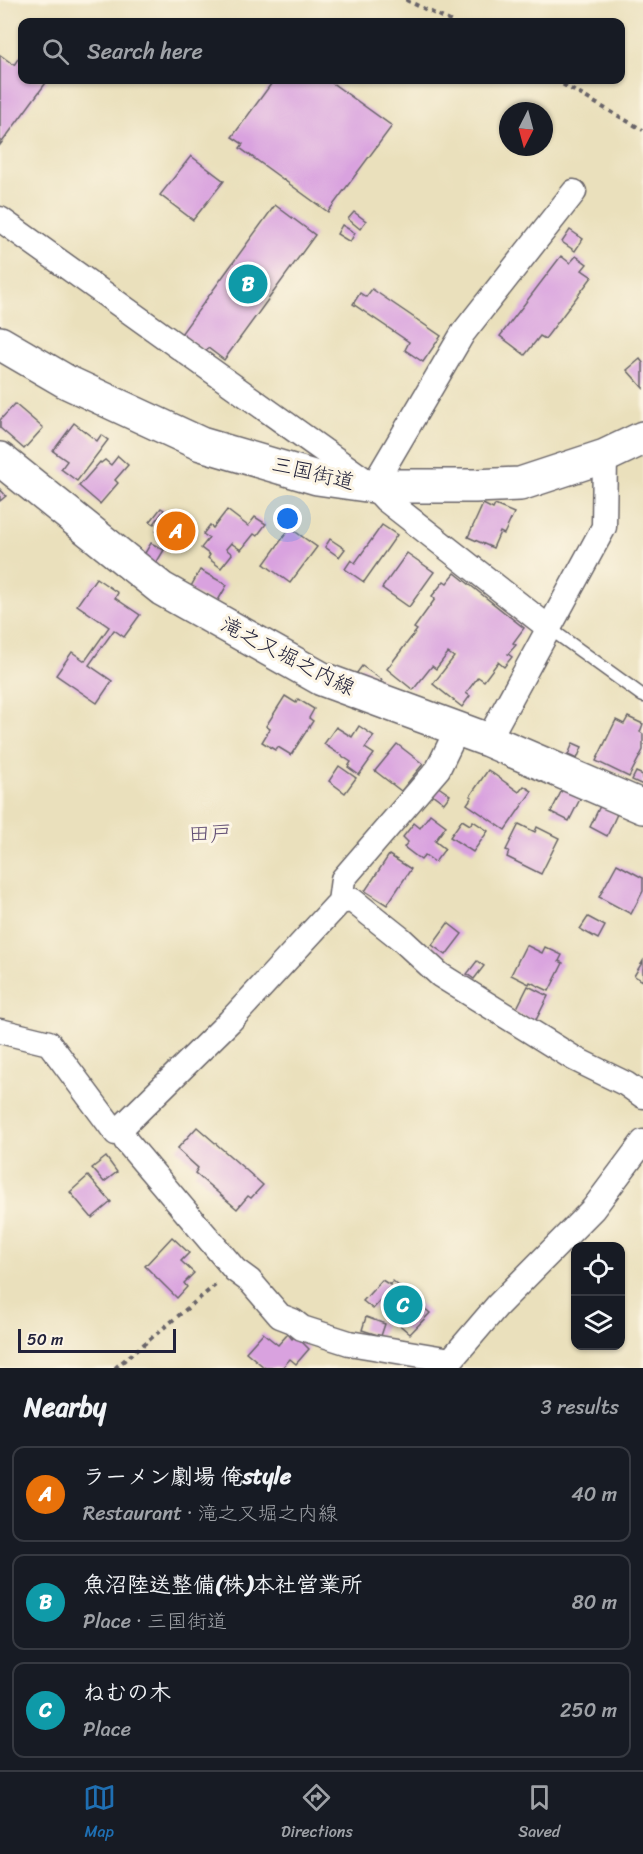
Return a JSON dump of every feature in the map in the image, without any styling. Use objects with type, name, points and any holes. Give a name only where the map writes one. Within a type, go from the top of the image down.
[{"type":"main road","name":"三国街道","points":[[0,343],[67,382],[201,444],[317,478],[373,486],[520,484],[605,456],[643,438]]},
{"type":"main road","name":"滝之又堀之内線","points":[[0,459],[162,589],[322,679],[488,740],[643,807]]},
{"type":"street","points":[[373,486],[463,333],[574,192]]},
{"type":"street","points":[[0,219],[373,486],[386,500],[549,628]]},
{"type":"street","points":[[488,740],[604,527],[605,456]]},
{"type":"street","points":[[340,903],[343,879],[438,770],[457,730]]},
{"type":"street","points":[[0,1031],[49,1043],[116,1133],[230,1021],[340,903],[352,900],[401,939],[440,975],[575,1059],[626,1084],[643,1096]]},
{"type":"street","points":[[121,1128],[126,1142],[235,1270],[250,1281],[280,1316],[293,1321],[302,1328],[349,1343],[447,1364],[498,1306],[593,1209],[643,1142]]},
{"type":"lane","points":[[549,628],[643,696]]},
{"type":"path","points":[[406,0],[444,18]]},
{"type":"path","points":[[562,84],[643,130]]},
{"type":"path","points":[[115,1368],[235,1270]]},
{"type":"building","points":[[0,55],[14,65],[18,59],[18,84],[45,84],[0,145]]},
{"type":"building","points":[[271,84],[334,84],[392,126],[328,212],[240,148],[243,144],[232,137]]},
{"type":"building","points":[[191,156],[224,181],[193,220],[160,195]]},
{"type":"building","points":[[275,205],[315,235],[224,360],[208,348],[206,352],[181,334]]},
{"type":"building","points":[[354,212],[366,221],[360,229],[348,219]]},
{"type":"building","points":[[342,225],[355,233],[350,242],[337,234]]},
{"type":"building","points":[[570,230],[583,239],[575,251],[562,242]]},
{"type":"building","points":[[561,256],[570,263],[576,256],[587,264],[582,270],[592,277],[545,339],[540,336],[525,355],[500,336]]},
{"type":"building","points":[[372,289],[441,336],[423,362],[405,350],[409,342],[353,304],[360,293],[366,297]]},
{"type":"building","points":[[640,359],[643,363],[643,388],[627,370]]},
{"type":"building","points":[[15,404],[43,428],[24,449],[0,428],[0,420]]},
{"type":"building","points":[[74,423],[97,441],[101,435],[108,440],[77,481],[61,469],[67,461],[53,451]]},
{"type":"building","points":[[118,456],[128,465],[115,480],[118,483],[100,504],[79,486],[100,462],[105,460],[111,465]]},
{"type":"building","points":[[0,489],[6,496],[0,501]]},
{"type":"building","points":[[483,504],[493,509],[495,505],[514,513],[504,534],[500,532],[493,548],[468,537]]},
{"type":"building","points":[[161,508],[164,510],[154,524],[150,522]]},
{"type":"building","points":[[227,510],[248,526],[255,517],[266,524],[257,536],[254,534],[241,550],[231,543],[226,549],[232,554],[221,568],[208,558],[210,555],[201,548],[209,538],[203,534],[210,525],[213,528]]},
{"type":"building","points":[[168,515],[189,530],[177,547],[156,531]]},
{"type":"building","points":[[382,525],[397,535],[364,582],[345,569],[351,560],[355,563]]},
{"type":"building","points":[[290,528],[317,547],[290,583],[264,564]]},
{"type":"building","points":[[330,539],[345,549],[339,557],[325,547]]},
{"type":"building","points":[[151,543],[164,550],[155,565],[142,558]]},
{"type":"building","points":[[407,553],[434,572],[409,607],[382,588]]},
{"type":"building","points":[[200,570],[227,585],[216,604],[189,590]]},
{"type":"building","points":[[455,573],[524,628],[513,643],[516,645],[508,654],[512,657],[504,667],[498,662],[484,681],[478,677],[466,693],[470,696],[462,707],[433,684],[454,657],[448,653],[436,669],[432,666],[413,690],[387,669],[417,630],[414,628],[435,599],[432,596],[444,581],[447,583]]},
{"type":"building","points":[[96,578],[118,593],[115,598],[140,615],[124,637],[114,630],[89,665],[112,681],[97,703],[56,675],[72,652],[85,661],[109,627],[77,605]]},
{"type":"building","points":[[362,666],[382,680],[373,692],[353,678]]},
{"type":"building","points":[[285,696],[296,703],[298,699],[314,709],[309,718],[313,721],[291,755],[278,747],[275,750],[262,742],[270,729],[266,726]]},
{"type":"building","points":[[628,717],[643,724],[640,732],[643,734],[643,750],[629,777],[596,761],[616,720],[624,724]]},
{"type":"building","points":[[359,726],[374,736],[365,748],[374,754],[359,775],[348,767],[351,762],[324,744],[336,727],[352,737]]},
{"type":"building","points":[[573,743],[582,747],[577,759],[568,755]]},
{"type":"building","points":[[397,744],[423,764],[401,791],[375,771]]},
{"type":"building","points":[[339,766],[356,778],[345,793],[329,781]]},
{"type":"building","points":[[488,770],[519,792],[524,786],[532,791],[505,830],[467,804]]},
{"type":"building","points":[[636,772],[643,775],[643,785],[632,780]]},
{"type":"building","points":[[437,786],[450,795],[444,803],[432,794]]},
{"type":"building","points":[[563,788],[581,797],[569,821],[551,812]]},
{"type":"building","points":[[600,806],[617,814],[607,836],[590,827]]},
{"type":"building","points":[[430,814],[446,826],[435,841],[445,849],[435,862],[425,855],[421,860],[404,847],[408,842],[403,837],[414,823],[420,828]]},
{"type":"building","points":[[462,820],[470,825],[473,821],[488,831],[473,852],[450,837]]},
{"type":"building","points":[[519,824],[535,832],[537,827],[559,838],[541,874],[507,857],[509,851],[506,850]]},
{"type":"building","points":[[389,855],[411,869],[387,905],[365,891]]},
{"type":"building","points":[[617,864],[643,878],[643,891],[631,914],[599,897]]},
{"type":"building","points":[[588,917],[605,926],[598,939],[580,929]]},
{"type":"building","points":[[448,923],[462,934],[446,955],[432,945]]},
{"type":"building","points":[[526,945],[542,953],[545,947],[562,955],[559,961],[563,963],[549,991],[511,975]]},
{"type":"building","points":[[477,961],[484,966],[474,979],[467,974]]},
{"type":"building","points":[[643,961],[643,981],[634,976]]},
{"type":"building","points":[[528,986],[548,996],[535,1022],[515,1012]]},
{"type":"building","points":[[197,1127],[263,1185],[251,1198],[248,1196],[237,1209],[195,1173],[198,1168],[177,1149]]},
{"type":"building","points":[[106,1157],[117,1172],[104,1182],[92,1168]]},
{"type":"building","points":[[88,1176],[111,1202],[92,1218],[70,1192]]},
{"type":"building","points":[[172,1237],[189,1253],[181,1261],[194,1273],[184,1283],[187,1287],[177,1298],[145,1266]]},
{"type":"building","points":[[382,1280],[390,1285],[393,1281],[430,1313],[410,1334],[386,1313],[390,1309],[380,1301],[373,1309],[363,1301]]},
{"type":"building","points":[[366,1317],[385,1324],[381,1336],[362,1330]]},
{"type":"building","points":[[263,1333],[278,1345],[288,1334],[292,1339],[295,1335],[309,1349],[296,1364],[290,1359],[282,1368],[265,1368],[246,1352]]},
{"type":"place","name":"魚沼陸送整備(株)本社営業所","points":[[248,284]]},
{"type":"place","name":"ラーメン劇場 俺style","points":[[176,531]]},
{"type":"place","name":"ねむの木","points":[[403,1305]]},
{"type":"district","name":"田戸","points":[[210,833]]}]
